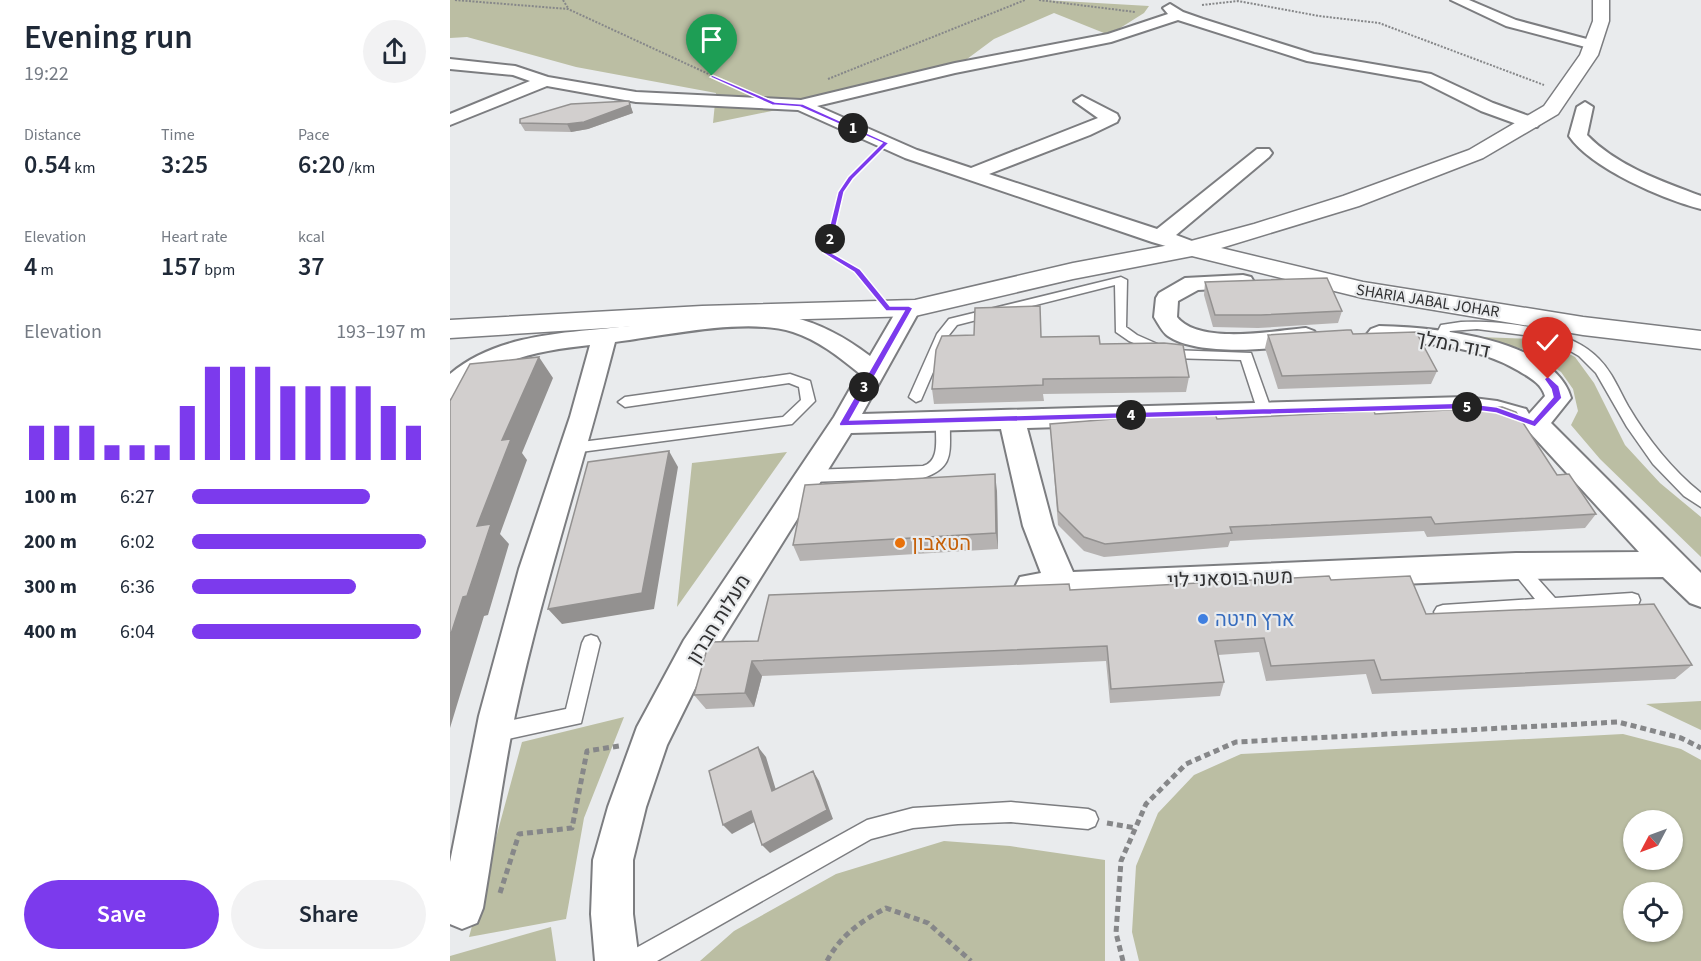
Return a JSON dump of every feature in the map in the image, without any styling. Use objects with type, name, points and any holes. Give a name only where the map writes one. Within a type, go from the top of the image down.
[{"type":"street","points":[[1458,0],[1511,23],[1593,45]]},
{"type":"street","points":[[450,329],[702,314],[899,309],[1073,271],[1193,248],[1351,201],[1476,154],[1531,123],[1551,110],[1581,70],[1601,21],[1601,0]]},
{"type":"street","points":[[450,64],[515,71],[545,81],[636,97],[801,105],[955,68],[1111,38],[1174,12],[1312,58],[1425,77],[1487,107],[1531,123]]},
{"type":"street","points":[[450,120],[545,81]]},
{"type":"street","points":[[970,174],[1084,131],[1111,118],[1082,101]]},
{"type":"street","points":[[801,105],[911,154],[1193,248]]},
{"type":"street","points":[[1585,107],[1578,136],[1588,149],[1646,181],[1701,202]]},
{"type":"street","points":[[1159,238],[1200,207],[1263,153]]},
{"type":"street","name":"SHARIA JABAL JOHAR","points":[[1193,248],[1363,290],[1583,326],[1701,340]]},
{"type":"street","points":[[1278,280],[1193,283],[1167,298],[1163,309],[1164,318],[1172,329],[1188,337],[1210,341],[1326,336]]},
{"type":"street","name":"מעלות חברון","points":[[617,961],[612,914],[614,860],[627,807],[650,740],[696,651],[843,424],[873,371],[899,309]]},
{"type":"street","points":[[450,390],[479,367],[521,349],[605,336],[772,321],[819,333],[835,341],[873,371]]},
{"type":"street","name":"דוד המלך","points":[[1360,334],[1441,338],[1506,355],[1548,379],[1556,388],[1558,398],[1535,424]]},
{"type":"street","points":[[462,908],[494,733],[535,568],[605,336]]},
{"type":"street","points":[[843,424],[1465,406],[1497,410],[1535,424],[1582,469],[1646,540],[1701,593]]},
{"type":"street","points":[[1012,419],[1043,542],[1051,566],[1064,585]]},
{"type":"street","name":"משה בוסאני לוי","points":[[1005,588],[1516,566],[1671,564]]},
{"type":"lane","points":[[916,396],[943,334],[953,322],[1121,280],[1120,329],[1133,338],[1169,354],[1246,356],[1265,412]]},
{"type":"lane","points":[[1441,338],[1445,327],[1462,324],[1520,330],[1558,338],[1572,346],[1594,361],[1638,436],[1684,488],[1701,501]]},
{"type":"lane","points":[[573,448],[787,421],[808,401],[805,384],[790,378],[625,402]]},
{"type":"lane","points":[[810,476],[923,472],[935,468],[942,459],[943,421]]},
{"type":"lane","points":[[1516,566],[1551,605]]},
{"type":"lane","points":[[1443,612],[1632,600]]},
{"type":"lane","points":[[494,733],[574,717],[591,643]]},
{"type":"lane","points":[[635,961],[867,830],[913,818],[958,814],[1011,812],[1088,819]]},
{"type":"path","points":[[455,0],[568,9],[733,86]]},
{"type":"path","points":[[563,0],[568,9]]},
{"type":"path","points":[[823,81],[1025,0]]},
{"type":"path","points":[[1039,0],[1137,12],[1174,12],[1238,1],[1318,16],[1379,23],[1565,93]]},
{"type":"path","points":[[886,143],[850,178],[841,192],[826,253],[857,271],[899,309]]},
{"type":"path","points":[[1123,961],[1116,933],[1121,861],[1146,804],[1186,764],[1236,741],[1618,722],[1681,738],[1701,748]]},
{"type":"path","points":[[499,898],[519,834],[572,828],[587,752],[650,740]]},
{"type":"path","points":[[1088,819],[1136,828]]},
{"type":"path","points":[[828,961],[851,930],[866,917],[886,908],[928,923],[971,961]]},
{"type":"green space","points":[[450,0],[1045,0],[1149,6],[1144,13],[1109,35],[1054,13],[994,39],[963,62],[801,105],[713,123],[716,93],[576,67],[467,37],[450,38]]},
{"type":"green space","points":[[1479,337],[1530,339],[1552,345],[1575,357],[1594,383],[1625,445],[1660,483],[1701,517],[1701,557],[1600,459],[1571,425],[1578,411],[1573,389],[1561,372],[1530,351]]},
{"type":"green space","points":[[787,452],[677,607],[692,463]]},
{"type":"green space","points":[[1701,701],[1701,730],[1646,704]]},
{"type":"green space","points":[[624,717],[584,818],[566,919],[469,937],[522,742]]},
{"type":"green space","points":[[1623,734],[1681,749],[1701,760],[1701,961],[1139,961],[1132,932],[1136,866],[1158,813],[1194,775],[1241,754]]},
{"type":"green space","points":[[944,841],[1010,846],[1105,860],[1105,961],[700,961],[734,931],[836,874]]},
{"type":"green space","points":[[551,927],[556,961],[450,961],[450,956]]},
{"type":"building","points":[[629,101],[630,105],[584,122],[520,123],[520,119],[571,104]]},
{"type":"building","points":[[1327,278],[1342,311],[1215,315],[1205,282]]},
{"type":"building","points":[[1040,306],[1041,337],[1099,336],[1100,344],[1183,345],[1189,377],[1043,379],[1043,385],[932,389],[936,350],[942,336],[974,335],[975,308]]},
{"type":"building","points":[[1351,330],[1353,334],[1416,332],[1437,371],[1282,376],[1268,335]]},
{"type":"building","points":[[539,357],[502,440],[511,439],[477,526],[491,524],[467,596],[463,597],[450,637],[450,401],[470,364]]},
{"type":"building","points":[[1502,407],[1516,412],[1557,475],[1569,474],[1596,514],[1435,524],[1431,517],[1230,527],[1232,533],[1105,544],[1084,537],[1058,511],[1050,424],[1214,411],[1217,419]]},
{"type":"building","points":[[669,451],[642,593],[548,609],[588,462]]},
{"type":"building","points":[[995,474],[996,533],[793,545],[805,485]]},
{"type":"building","points":[[1329,576],[1331,580],[1410,576],[1426,614],[1654,604],[1692,665],[1381,680],[1374,660],[1271,666],[1264,638],[1215,641],[1224,682],[1111,689],[1107,646],[752,661],[745,693],[694,695],[709,642],[758,641],[769,595],[1069,584],[1070,590]]},
{"type":"building","points":[[758,747],[772,791],[813,771],[827,810],[762,845],[751,811],[723,825],[709,771]]},
{"type":"place","name":"הטאבון","points":[[900,543]]},
{"type":"place","name":"ארץ חיטה","points":[[1203,619]]},
{"type":"route","points":[[712,76],[774,104],[801,105],[886,143],[850,178],[841,192],[826,253],[857,271],[888,309],[909,308],[843,424],[1465,406],[1497,410],[1535,424],[1558,398],[1556,388],[1548,379]]}]
